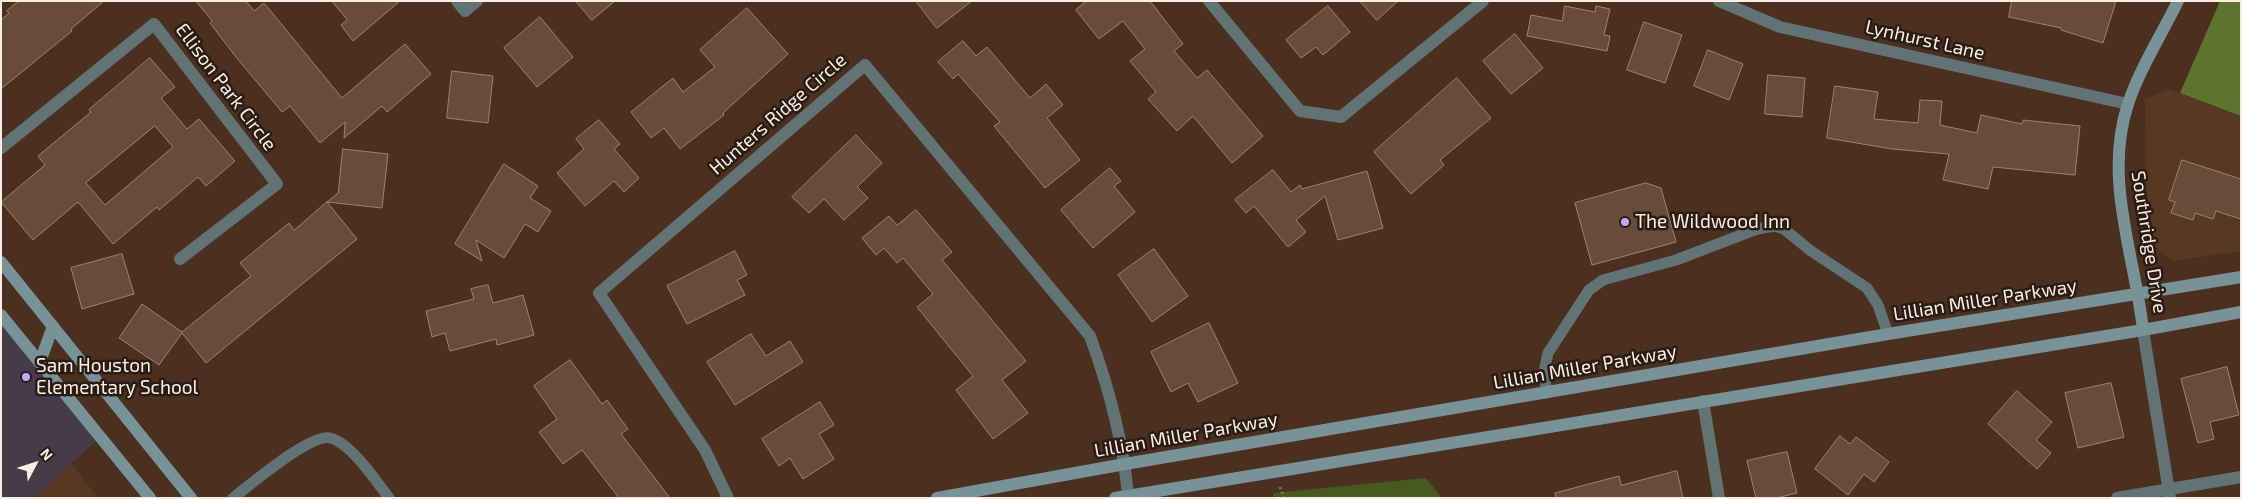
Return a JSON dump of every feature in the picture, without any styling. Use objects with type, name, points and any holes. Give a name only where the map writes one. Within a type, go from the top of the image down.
[{"type":"main road","name":"Southridge Drive","points":[[2143,330],[2139,293],[2127,246],[2118,173],[2120,138],[2128,104],[2151,51],[2178,1]]},
{"type":"main road","points":[[1,262],[191,498]]},
{"type":"main road","name":"Lillian Miller Parkway","points":[[937,498],[1125,464],[1888,334],[2241,277]]},
{"type":"main road","points":[[1115,498],[2143,330],[2241,312]]},
{"type":"main road","points":[[1,315],[150,498]]},
{"type":"main road","points":[[40,362],[52,326]]},
{"type":"street","points":[[457,1],[465,11],[476,1]]},
{"type":"street","points":[[1209,1],[1300,111],[1341,117],[1483,1]]},
{"type":"street","name":"Lynhurst Lane","points":[[1718,1],[1780,27],[2128,104]]},
{"type":"street","name":"Ellison Park Circle","points":[[1,148],[154,24],[277,184],[180,259]]},
{"type":"street","name":"Hunters Ridge Circle","points":[[728,498],[705,450],[598,293],[865,65],[1090,336],[1106,380],[1125,464],[1128,496]]},
{"type":"street","name":"Southridge Drive","points":[[2143,330],[2169,494]]},
{"type":"street","points":[[1703,401],[1720,498]]},
{"type":"street","points":[[2117,498],[2169,494],[2241,477]]},
{"type":"lane","points":[[1546,392],[1545,366],[1548,353],[1589,290],[1596,284],[1603,280],[1676,260],[1757,229],[1775,226],[1784,229],[1811,251],[1867,288],[1878,305],[1888,334]]},
{"type":"lane","points":[[233,498],[310,441],[330,437],[346,446],[389,498]]},
{"type":"path","points":[[1280,487],[1284,498]]},
{"type":"shaded area","points":[[2168,89],[2241,116],[2241,251],[2172,261],[2146,238],[2145,100]]},
{"type":"shaded area","name":"Sam Houston Elementary School","points":[[1,317],[100,437],[34,498],[1,498]]},
{"type":"shaded area","points":[[71,463],[98,498],[35,498]]},
{"type":"green space","points":[[2220,1],[2241,1],[2241,116],[2180,93]]},
{"type":"green space","points":[[1426,478],[1442,498],[1274,498],[1273,493]]},
{"type":"building","points":[[19,1],[104,1],[71,29],[72,31],[1,89],[1,20],[9,13],[7,11]]},
{"type":"building","points":[[196,1],[246,1],[254,11],[264,3],[342,98],[405,44],[431,74],[387,112],[382,106],[344,138],[345,122],[320,143],[290,106],[282,112],[236,57]]},
{"type":"building","points":[[332,1],[400,1],[353,41],[341,25],[347,20]]},
{"type":"building","points":[[576,1],[615,1],[592,20]]},
{"type":"building","points":[[916,1],[972,1],[937,28]]},
{"type":"building","points":[[1087,1],[1150,1],[1183,44],[1174,51],[1197,78],[1207,70],[1263,136],[1232,163],[1193,116],[1177,131],[1148,99],[1156,92],[1130,61],[1145,49],[1123,21],[1099,39],[1076,10]]},
{"type":"building","points":[[1360,1],[1398,1],[1377,20]]},
{"type":"building","points":[[2012,1],[2116,1],[2103,43],[2061,30],[2061,28],[2009,17]]},
{"type":"building","points":[[1328,6],[1350,32],[1323,55],[1316,47],[1301,58],[1286,40]]},
{"type":"building","points":[[1565,6],[1595,12],[1596,6],[1610,9],[1604,35],[1610,36],[1607,51],[1527,36],[1531,15],[1562,21]]},
{"type":"building","points":[[747,8],[788,54],[723,113],[724,115],[680,149],[664,128],[651,138],[631,112],[673,78],[683,92],[715,67],[700,50]]},
{"type":"building","points":[[540,17],[573,57],[537,87],[504,48]]},
{"type":"building","points":[[1644,22],[1682,35],[1665,83],[1627,70]]},
{"type":"building","points":[[1515,34],[1543,68],[1511,94],[1483,61]]},
{"type":"building","points":[[963,41],[976,56],[987,47],[1030,98],[1046,84],[1063,105],[1047,118],[1080,160],[1045,188],[994,126],[1000,122],[958,74],[953,79],[938,62]]},
{"type":"building","points":[[1708,50],[1743,64],[1729,100],[1694,86]]},
{"type":"building","points":[[150,58],[175,87],[161,98],[187,129],[199,119],[235,161],[206,186],[198,177],[159,210],[157,207],[113,244],[78,202],[33,240],[1,202],[45,165],[38,156],[91,112],[89,110]],"holes":[[[155,126],[173,147],[105,205],[86,183]]]},
{"type":"building","points":[[452,71],[493,76],[488,123],[447,118]]},
{"type":"building","points":[[1768,75],[1805,78],[1802,117],[1765,114]]},
{"type":"building","points":[[1457,78],[1491,118],[1440,160],[1444,165],[1411,194],[1374,152]]},
{"type":"building","points":[[1835,86],[1878,92],[1874,119],[1918,123],[1920,100],[1942,101],[1940,125],[1977,133],[1981,115],[2022,124],[2023,120],[2080,126],[2075,175],[1993,167],[1988,189],[1943,180],[1949,154],[1892,149],[1827,138]]},
{"type":"building","points":[[599,120],[620,144],[614,149],[639,178],[624,192],[614,181],[585,206],[557,173],[584,149],[576,139]]},
{"type":"building","points":[[856,135],[882,163],[857,187],[868,198],[844,220],[824,199],[809,213],[792,197]]},
{"type":"building","points":[[343,149],[388,154],[382,208],[327,202],[338,193]]},
{"type":"building","points":[[2182,160],[2241,179],[2241,219],[2216,211],[2213,219],[2195,213],[2193,220],[2171,213],[2175,202],[2169,200]]},
{"type":"building","points":[[504,164],[538,186],[530,198],[551,211],[538,232],[525,224],[504,258],[476,240],[482,261],[455,244]]},
{"type":"building","points":[[1110,168],[1121,181],[1114,186],[1135,212],[1093,248],[1061,210]]},
{"type":"building","points":[[1273,170],[1291,192],[1300,185],[1302,189],[1367,171],[1383,228],[1338,240],[1325,196],[1296,220],[1306,232],[1288,247],[1254,206],[1246,213],[1235,200]]},
{"type":"building","name":"The Wildwood Inn","points":[[1646,183],[1661,188],[1676,242],[1592,265],[1575,203]]},
{"type":"building","points":[[327,202],[357,239],[206,363],[182,333],[159,365],[119,338],[142,304],[182,332],[251,276],[240,263],[289,223],[294,230]]},
{"type":"building","points":[[916,210],[952,252],[942,260],[1026,361],[1002,380],[1028,413],[993,439],[956,390],[973,376],[917,307],[933,294],[903,258],[897,263],[884,248],[876,255],[862,238],[889,216],[897,225]]},
{"type":"building","points":[[1154,249],[1188,296],[1152,322],[1118,275]]},
{"type":"building","points":[[735,251],[747,275],[737,280],[745,295],[687,324],[667,286]]},
{"type":"building","points":[[122,254],[134,294],[82,309],[71,268]]},
{"type":"building","points":[[488,285],[493,303],[523,295],[534,335],[497,345],[496,339],[450,351],[445,333],[432,337],[426,311],[474,299],[471,289]]},
{"type":"building","points":[[1209,323],[1238,383],[1198,402],[1188,383],[1171,392],[1151,352]]},
{"type":"building","points":[[751,334],[766,356],[790,341],[803,362],[735,405],[707,362]]},
{"type":"building","points":[[570,360],[602,404],[607,400],[628,429],[621,434],[670,498],[619,498],[582,450],[563,464],[539,432],[557,419],[534,386]]},
{"type":"building","points":[[2227,367],[2239,415],[2210,422],[2214,439],[2198,443],[2181,379]]},
{"type":"building","points":[[2111,383],[2124,437],[2078,448],[2065,393]]},
{"type":"building","points":[[2017,391],[2052,422],[2036,440],[2051,453],[2037,469],[1988,424]]},
{"type":"building","points":[[820,402],[834,425],[819,434],[834,459],[803,479],[790,458],[779,466],[762,439]]},
{"type":"building","points":[[1840,436],[1850,444],[1856,437],[1889,462],[1874,482],[1864,474],[1848,495],[1815,469]]},
{"type":"building","points":[[1787,452],[1797,493],[1776,498],[1756,498],[1747,461]]},
{"type":"building","points":[[1677,471],[1683,498],[1556,498],[1555,493],[1619,476],[1621,485]]},
{"type":"place","name":"The Wildwood Inn","points":[[1625,222]]},
{"type":"place","name":"Sam Houston Elementary School","points":[[26,377]]}]
